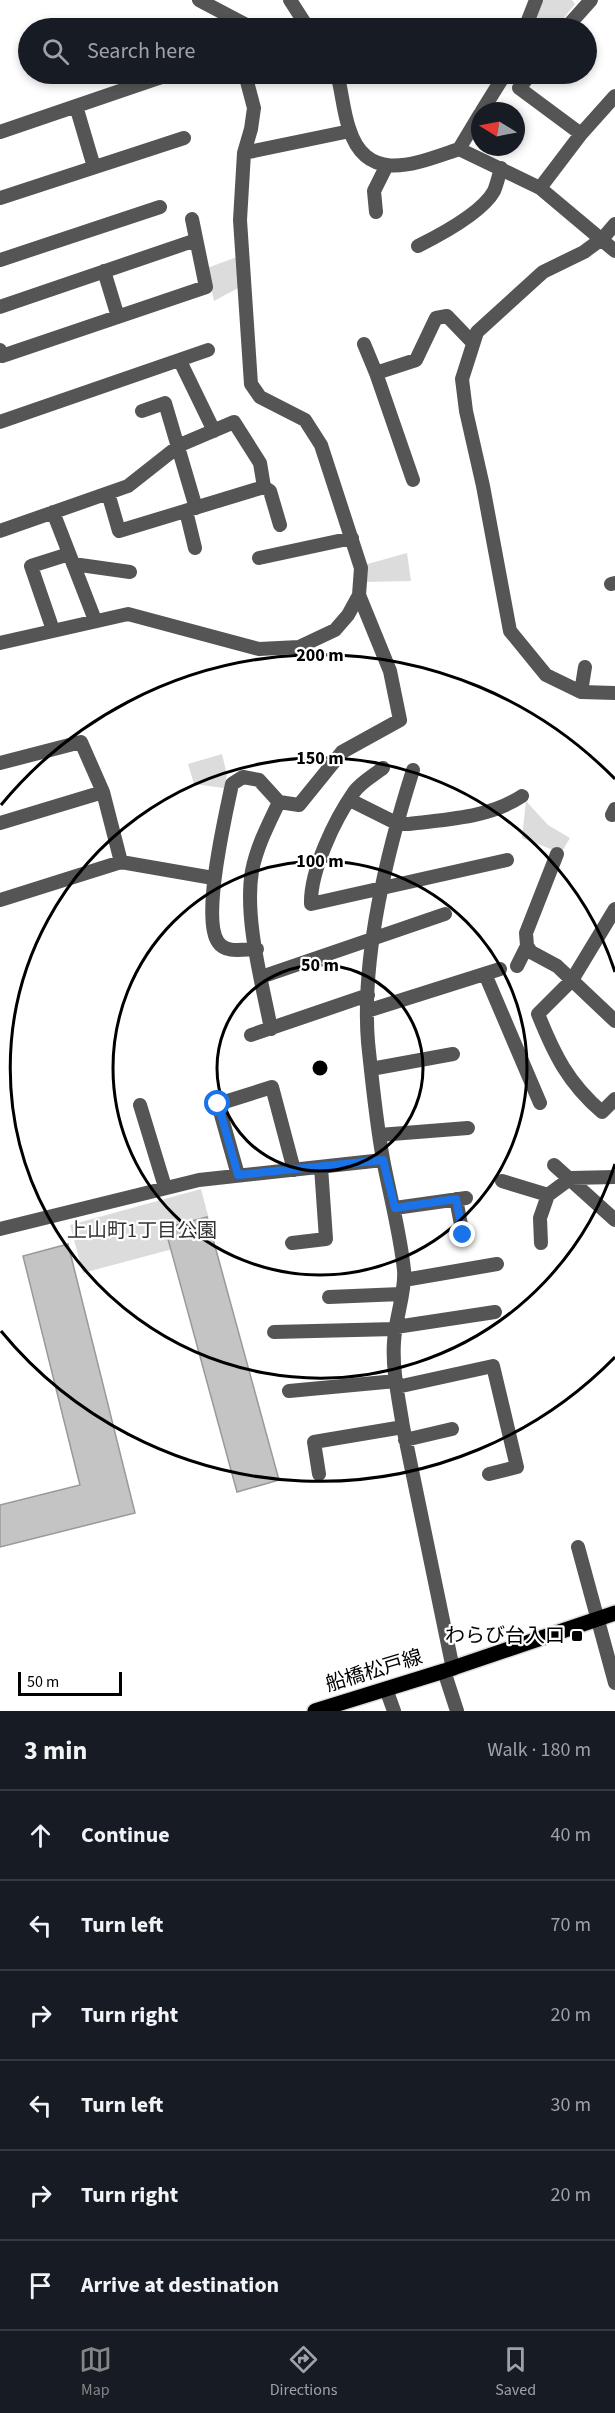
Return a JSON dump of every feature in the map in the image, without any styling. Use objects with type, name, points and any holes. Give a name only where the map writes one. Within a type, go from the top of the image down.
[{"type":"main road","name":"船橋松戸線","points":[[317,1711],[357,1705],[386,1689],[449,1670],[615,1613]]},
{"type":"street","points":[[199,0],[224,18]]},
{"type":"street","points":[[290,0],[302,18]]},
{"type":"street","points":[[529,18],[536,0]]},
{"type":"street","points":[[575,18],[591,0]]},
{"type":"street","points":[[0,132],[141,84]]},
{"type":"street","points":[[0,643],[128,614],[259,649],[299,647],[335,630],[348,615],[358,595],[361,568],[321,445],[305,420],[260,397],[251,384],[240,220],[244,153],[254,108],[248,84]]},
{"type":"street","points":[[339,84],[350,131],[369,160],[386,167],[425,160],[459,149],[471,129]]},
{"type":"street","points":[[487,102],[499,84]]},
{"type":"street","points":[[522,84],[519,88],[581,134]]},
{"type":"street","points":[[540,188],[581,134],[615,96]]},
{"type":"street","points":[[76,106],[94,167]]},
{"type":"street","points":[[244,153],[350,131]]},
{"type":"street","points":[[0,198],[184,138]]},
{"type":"street","points":[[459,149],[540,188],[603,238],[615,251]]},
{"type":"street","points":[[376,212],[374,191],[386,167]]},
{"type":"street","points":[[418,246],[448,232],[466,218],[493,192],[501,168]]},
{"type":"street","points":[[0,260],[160,207]]},
{"type":"street","points":[[0,350],[2,356],[206,287],[192,219]]},
{"type":"street","points":[[615,224],[603,238],[584,252],[543,272],[477,332],[462,378],[465,411],[483,486],[510,631],[546,675],[580,692],[615,693]]},
{"type":"street","points":[[0,307],[196,240]]},
{"type":"street","points":[[104,271],[118,317]]},
{"type":"street","points":[[376,373],[416,360],[436,318],[447,316],[474,343]]},
{"type":"street","points":[[364,344],[413,480]]},
{"type":"street","points":[[0,422],[208,350]]},
{"type":"street","points":[[180,360],[214,431]]},
{"type":"street","points":[[142,411],[165,403],[180,445],[195,548]]},
{"type":"street","points":[[0,531],[128,486],[180,445],[234,422],[260,463],[264,487],[270,491],[280,525]]},
{"type":"street","points":[[108,493],[119,531],[264,487]]},
{"type":"street","points":[[53,512],[95,621]]},
{"type":"street","points":[[259,558],[352,538]]},
{"type":"street","points":[[53,630],[31,566],[71,559],[129,572]]},
{"type":"street","points":[[256,949],[229,950],[218,943],[214,930],[213,878],[232,784],[243,777],[259,780],[279,802],[299,805],[342,752],[400,720],[390,671],[358,595]]},
{"type":"street","points":[[580,692],[585,667]]},
{"type":"street","points":[[0,763],[81,742],[103,792],[121,862]]},
{"type":"street","points":[[383,768],[355,790],[317,863],[310,886],[311,904],[507,860]]},
{"type":"street","points":[[413,770],[383,886],[373,939],[367,1011],[379,1135],[395,1208],[403,1287],[395,1328],[397,1384],[404,1434],[457,1711]]},
{"type":"street","points":[[0,823],[103,792]]},
{"type":"street","points":[[350,800],[398,824],[492,811],[508,806],[522,796]]},
{"type":"street","points":[[271,1029],[256,949],[251,905],[252,873],[260,842],[279,802]]},
{"type":"street","points":[[557,854],[526,933],[527,946],[531,952],[557,966],[615,1021]]},
{"type":"street","points":[[0,900],[121,862],[213,878]]},
{"type":"street","points":[[615,909],[572,980],[538,1014],[558,1062],[584,1097],[602,1112],[615,1099]]},
{"type":"street","points":[[261,977],[446,914]]},
{"type":"street","points":[[517,966],[527,946]]},
{"type":"street","points":[[367,1011],[500,969]]},
{"type":"street","points":[[485,974],[540,1103]]},
{"type":"street","points":[[251,1035],[368,995]]},
{"type":"street","points":[[371,1069],[453,1054]]},
{"type":"street","points":[[238,1175],[218,1104],[272,1087],[294,1170]]},
{"type":"street","points":[[140,1106],[165,1187]]},
{"type":"street","points":[[379,1135],[468,1128]]},
{"type":"street","points":[[0,1229],[165,1187],[238,1175],[383,1160]]},
{"type":"street","points":[[554,1165],[615,1220]]},
{"type":"street","points":[[292,1243],[326,1239],[321,1167]]},
{"type":"street","points":[[541,1243],[540,1218],[548,1195],[571,1178],[615,1177]]},
{"type":"street","points":[[502,1181],[548,1195]]},
{"type":"street","points":[[395,1208],[461,1199],[463,1235]]},
{"type":"street","points":[[329,1297],[403,1287],[497,1264]]},
{"type":"street","points":[[274,1332],[395,1328],[495,1312]]},
{"type":"street","points":[[289,1391],[397,1384],[493,1366],[517,1467],[489,1474]]},
{"type":"street","points":[[319,1474],[314,1442],[452,1429]]},
{"type":"street","points":[[578,1547],[615,1683]]},
{"type":"street","points":[[386,1689],[394,1711]]},
{"type":"green space","points":[[541,0],[572,0],[575,4],[564,18],[534,18]]},
{"type":"green space","points":[[237,257],[240,287],[214,301],[207,268]]},
{"type":"green space","points":[[407,553],[411,581],[365,582],[364,565]]},
{"type":"green space","points":[[222,754],[227,775],[224,788],[194,784],[188,764]]},
{"type":"green space","points":[[526,801],[548,825],[570,838],[561,853],[522,838]]},
{"type":"green space","name":"上山町1丁目公園","points":[[201,1189],[214,1238],[83,1273],[70,1225]]},
{"type":"building","points":[[207,1217],[279,1480],[237,1492],[165,1228]]},
{"type":"building","points":[[68,1244],[135,1513],[0,1547],[0,1505],[80,1485],[23,1256]]},
{"type":"place","name":"わらび台入口","points":[[577,1636]]},
{"type":"route","points":[[218,1104],[238,1175],[383,1160],[395,1208],[456,1199],[463,1235]]}]
